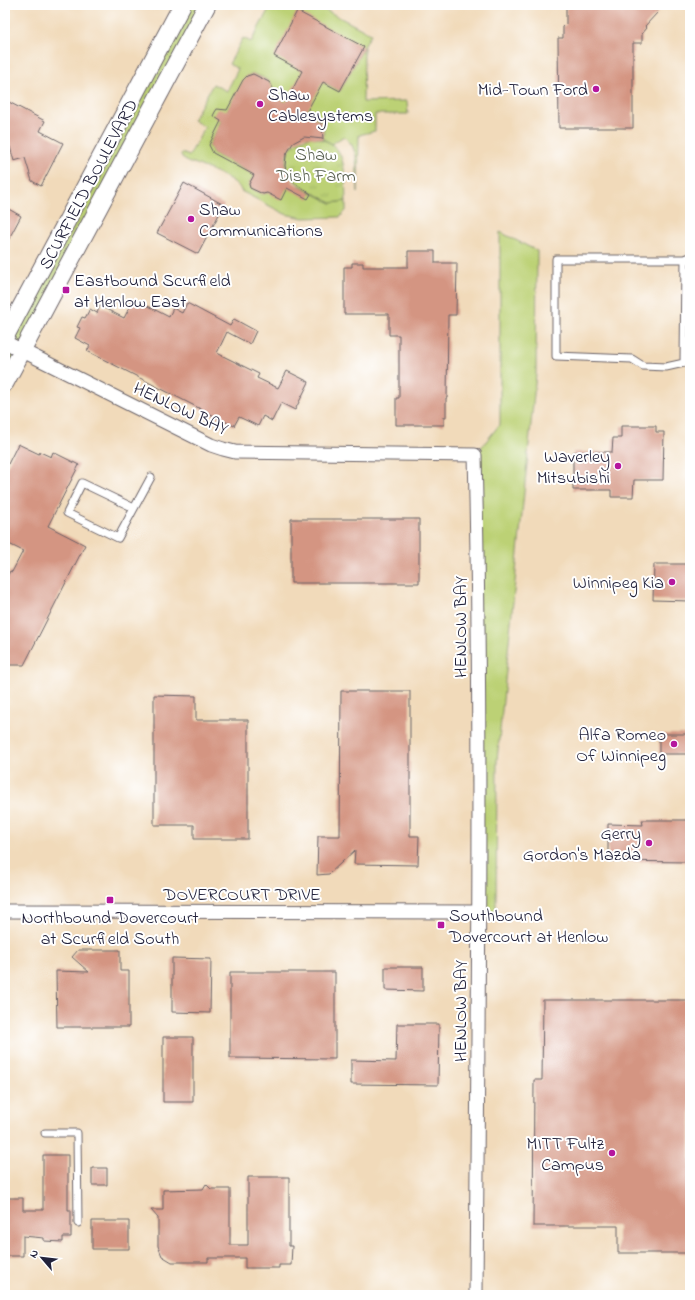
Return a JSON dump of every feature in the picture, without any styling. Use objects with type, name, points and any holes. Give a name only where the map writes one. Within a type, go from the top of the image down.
[{"type":"street","name":"SCURFIELD BOULEVARD","points":[[5,337],[182,5]]},
{"type":"street","name":"SCURFIELD BOULEVARD","points":[[5,383],[207,5]]},
{"type":"street","name":"HENLOW BAY","points":[[5,342],[223,450],[235,452],[475,455],[478,601],[476,1295]]},
{"type":"street","name":"DOVERCOURT DRIVE","points":[[5,911],[478,912]]},
{"type":"lane","points":[[688,258],[687,363],[666,367],[643,366],[632,359],[556,356],[556,259],[688,258]]},
{"type":"lane","points":[[134,508],[82,483],[67,513],[118,538],[134,508],[150,477]]},
{"type":"lane","points":[[45,1133],[77,1133],[78,1222]]},
{"type":"green space","points":[[182,5],[207,5],[5,383],[5,337]]},
{"type":"green space","points":[[271,5],[316,5],[371,34],[364,47],[307,73],[293,106],[270,94],[270,83],[264,78],[253,74],[247,76],[226,112],[214,116],[221,121],[209,145],[213,153],[254,175],[249,184],[250,188],[263,194],[287,188],[291,190],[299,186],[331,203],[346,201],[346,211],[340,217],[303,218],[285,214],[241,191],[234,182],[228,178],[194,163],[188,162],[181,155],[182,153],[189,156],[205,127],[193,120],[213,84],[227,91],[238,69],[229,64],[243,38],[251,42]]},
{"type":"green space","points":[[364,47],[363,102],[407,101],[408,114],[375,114],[375,131],[359,135],[358,192],[356,155],[352,145],[344,136],[332,144],[323,139],[324,122],[299,110],[319,80],[340,91]]},
{"type":"green space","name":"Shaw Dish Farm","points":[[310,137],[328,142],[338,150],[343,163],[346,201],[331,203],[297,183],[291,177],[285,166],[288,152],[293,145]]},
{"type":"green space","points":[[500,232],[537,251],[536,374],[497,760],[496,912],[478,912],[475,455],[500,424]]},
{"type":"building","name":"Mid-Town Ford","points":[[566,5],[651,5],[658,12],[645,26],[647,28],[642,34],[642,43],[633,43],[633,128],[559,128],[558,38],[563,38],[563,27],[566,24]]},
{"type":"building","name":"Shaw Cablesystems","points":[[297,11],[364,47],[340,91],[323,82],[306,113],[320,121],[323,139],[304,137],[293,143],[286,155],[285,166],[287,174],[293,182],[311,194],[308,199],[287,188],[281,200],[267,193],[263,194],[250,188],[249,184],[254,175],[213,153],[209,145],[221,121],[213,116],[215,112],[217,109],[227,110],[243,80],[247,76],[253,74],[269,82],[272,86],[272,95],[286,102],[302,71],[274,56]]},
{"type":"building","points":[[5,100],[45,121],[40,131],[63,143],[41,186],[32,181],[25,158],[14,161],[10,147],[5,149]]},
{"type":"building","name":"Shaw Communications","points":[[184,183],[224,205],[198,254],[157,233]]},
{"type":"building","points":[[5,207],[21,216],[5,246]]},
{"type":"building","points":[[408,251],[435,251],[435,263],[457,263],[456,315],[448,315],[447,398],[444,425],[396,425],[396,398],[399,398],[399,335],[389,335],[389,314],[344,314],[344,267],[352,267],[352,263],[363,263],[363,267],[408,267]]},
{"type":"building","points":[[134,299],[169,317],[173,308],[182,313],[187,303],[230,326],[234,319],[256,331],[250,344],[227,332],[217,353],[259,374],[257,378],[278,388],[287,371],[309,382],[295,410],[281,403],[272,421],[263,416],[258,426],[239,417],[234,426],[87,351],[90,346],[75,338],[80,328],[77,327],[82,317],[85,318],[90,309],[97,313],[100,306],[124,318]]},
{"type":"building","name":"Waverley Mitsubishi","points":[[621,426],[656,426],[656,432],[664,432],[663,480],[634,480],[633,497],[611,497],[611,490],[573,490],[573,452],[612,452],[613,438],[621,438]]},
{"type":"building","points":[[18,444],[39,454],[40,452],[51,457],[53,452],[79,465],[48,526],[85,545],[24,665],[5,665],[5,581],[10,571],[12,572],[23,551],[5,542],[5,470]]},
{"type":"building","points":[[291,519],[419,519],[419,583],[291,583]]},
{"type":"building","name":"Winnipeg Kia","points":[[654,564],[690,564],[690,601],[653,600]]},
{"type":"building","points":[[341,691],[410,691],[410,836],[419,836],[418,865],[354,864],[355,850],[329,874],[317,875],[318,836],[340,836]]},
{"type":"building","points":[[154,695],[196,696],[196,720],[248,720],[248,839],[194,839],[194,825],[154,825]]},
{"type":"building","name":"Alfa Romeo Of Winnipeg","points":[[659,734],[690,734],[690,754],[659,754]]},
{"type":"building","name":"Gerry Gordon's Mazda","points":[[642,820],[690,820],[690,862],[608,861],[608,824],[643,825]]},
{"type":"building","points":[[78,950],[120,950],[120,971],[129,971],[129,1027],[57,1027],[56,971],[89,972],[72,957]]},
{"type":"building","points":[[172,958],[211,959],[210,1013],[172,1012]]},
{"type":"building","points":[[385,967],[423,967],[423,991],[385,990]]},
{"type":"building","points":[[230,972],[335,972],[335,1059],[230,1058]]},
{"type":"building","name":"MITT Fultz Campus","points":[[543,1000],[690,1000],[690,1253],[618,1253],[618,1226],[533,1226],[534,1080],[542,1080]]},
{"type":"building","points":[[397,1024],[439,1024],[438,1085],[351,1084],[351,1060],[396,1061]]},
{"type":"building","points":[[163,1037],[193,1037],[193,1102],[163,1102]]},
{"type":"building","points":[[43,1155],[68,1155],[68,1210],[71,1210],[71,1237],[63,1237],[63,1242],[44,1241],[44,1238],[23,1236],[23,1256],[5,1256],[5,1198],[23,1198],[23,1210],[43,1210]]},
{"type":"building","points":[[92,1168],[107,1168],[107,1185],[92,1185]]},
{"type":"building","points":[[248,1177],[289,1177],[289,1246],[292,1246],[291,1265],[279,1265],[279,1268],[245,1268],[245,1258],[208,1258],[208,1262],[172,1262],[162,1256],[158,1246],[158,1218],[151,1210],[163,1210],[163,1190],[203,1189],[206,1184],[211,1189],[230,1189],[230,1245],[248,1245]]},
{"type":"building","points":[[92,1221],[129,1221],[129,1249],[92,1249]]},
{"type":"place","name":"Mid-Town Ford","points":[[596,89]]},
{"type":"place","name":"Shaw Cablesystems","points":[[260,104]]},
{"type":"place","name":"Shaw Communications","points":[[191,219]]},
{"type":"place","name":"Eastbound Scurfield at Henlow East","points":[[66,290]]},
{"type":"place","name":"Waverley Mitsubishi","points":[[618,466]]},
{"type":"place","name":"Winnipeg Kia","points":[[672,582]]},
{"type":"place","name":"Alfa Romeo Of Winnipeg","points":[[674,744]]},
{"type":"place","name":"Gerry Gordon's Mazda","points":[[649,843]]},
{"type":"place","name":"Northbound Dovercourt at Scurfield South","points":[[110,900]]},
{"type":"place","name":"Southbound Dovercourt at Henlow","points":[[441,925]]},
{"type":"place","name":"MITT Fultz Campus","points":[[612,1153]]}]
